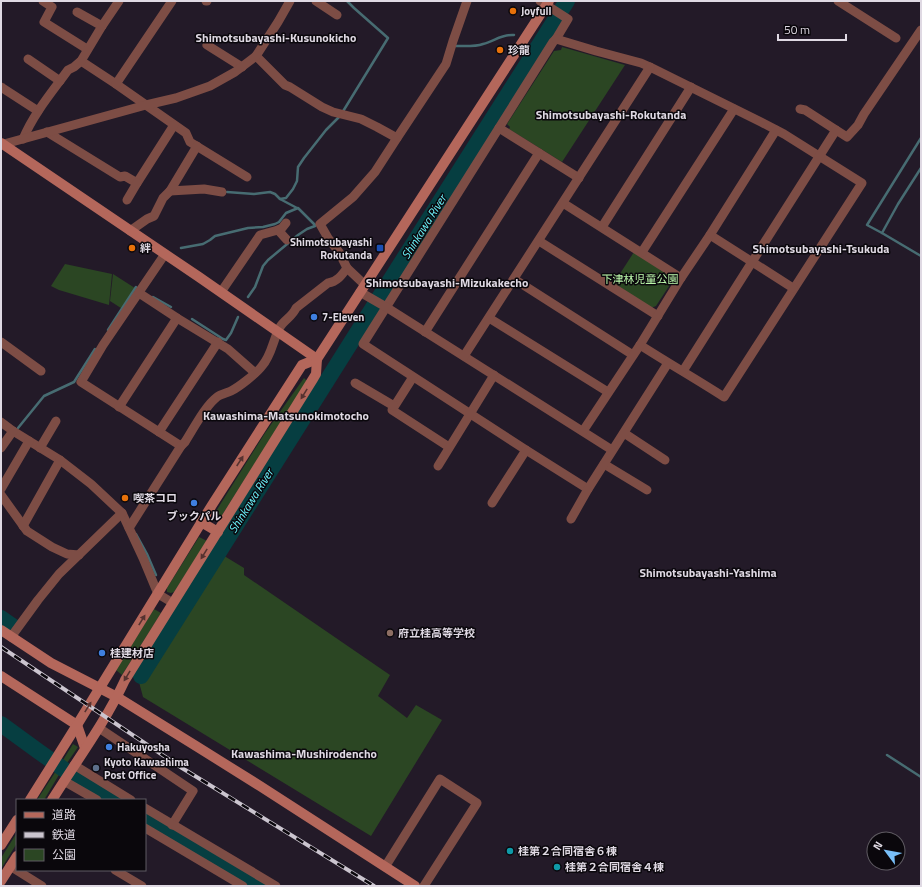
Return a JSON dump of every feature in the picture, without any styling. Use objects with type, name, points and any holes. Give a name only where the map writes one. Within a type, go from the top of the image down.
[{"type":"street","points":[[43,1],[52,7],[44,22],[87,50]]},
{"type":"street","points":[[23,139],[38,111],[68,70],[81,61],[119,1]]},
{"type":"street","points":[[116,84],[172,1]]},
{"type":"street","points":[[2,144],[176,98],[223,80],[256,56],[290,1]]},
{"type":"street","points":[[316,1],[337,16]]},
{"type":"street","points":[[467,1],[446,64],[376,172],[353,197],[320,224],[328,238],[339,252],[347,268],[362,289],[373,300],[612,450]]},
{"type":"street","points":[[838,1],[896,38]]},
{"type":"street","points":[[53,799],[99,728],[117,698],[125,680],[316,374],[317,358],[548,4],[568,19],[384,306],[363,344],[469,414],[588,489]]},
{"type":"street","points":[[77,12],[102,26]]},
{"type":"street","points":[[800,108],[847,137],[858,125],[921,30]]},
{"type":"street","points":[[211,38],[207,45],[242,67]]},
{"type":"street","points":[[556,39],[641,63],[650,67],[784,134],[862,183],[724,397],[640,345]]},
{"type":"street","points":[[256,56],[285,85],[322,107],[333,112],[361,119],[397,138]]},
{"type":"street","points":[[28,59],[60,81]]},
{"type":"street","points":[[81,61],[186,133],[190,142],[247,177]]},
{"type":"street","points":[[464,356],[650,67]]},
{"type":"street","points":[[1,87],[38,111]]},
{"type":"street","points":[[602,227],[691,87]]},
{"type":"street","points":[[642,252],[734,109]]},
{"type":"street","points":[[127,200],[174,125]]},
{"type":"street","points":[[499,128],[579,178]]},
{"type":"street","points":[[583,431],[640,345],[776,130]]},
{"type":"street","points":[[683,371],[836,130]]},
{"type":"street","points":[[47,132],[120,177],[125,176],[137,183]]},
{"type":"street","points":[[2,144],[317,358]]},
{"type":"street","points":[[130,231],[154,216],[163,198],[170,191],[197,146]]},
{"type":"street","points":[[425,332],[539,153]]},
{"type":"street","points":[[170,191],[204,189],[222,192]]},
{"type":"street","points":[[563,203],[681,278]]},
{"type":"street","points":[[221,292],[260,235],[278,230],[286,224]]},
{"type":"street","points":[[278,230],[287,240]]},
{"type":"street","points":[[710,235],[793,288]]},
{"type":"street","points":[[539,241],[658,316]]},
{"type":"street","points":[[165,254],[103,345],[81,382],[181,446]]},
{"type":"street","points":[[129,528],[181,446],[210,404],[218,396],[232,391],[255,373],[263,365],[281,325],[295,312],[296,308],[328,283],[333,283],[347,268]]},
{"type":"street","points":[[514,279],[633,355]]},
{"type":"street","points":[[139,293],[177,318],[218,342],[255,373]]},
{"type":"street","points":[[119,407],[177,318]]},
{"type":"street","points":[[489,318],[608,392]]},
{"type":"street","points":[[1,342],[42,371]]},
{"type":"street","points":[[159,432],[218,342]]},
{"type":"street","points":[[31,799],[100,689],[201,522],[302,365],[317,358]]},
{"type":"street","points":[[571,519],[612,450],[668,363]]},
{"type":"street","points":[[438,466],[494,375]]},
{"type":"street","points":[[413,377],[392,410],[449,447]]},
{"type":"street","points":[[355,383],[394,406]]},
{"type":"street","points":[[40,448],[56,421]]},
{"type":"street","points":[[1,422],[60,460],[91,484],[122,512],[144,558],[158,594],[173,603]]},
{"type":"street","points":[[1,448],[13,431]]},
{"type":"street","points":[[624,433],[666,460]]},
{"type":"street","points":[[1,489],[29,441]]},
{"type":"street","points":[[492,503],[526,450]]},
{"type":"street","points":[[23,526],[60,460]]},
{"type":"street","points":[[604,464],[647,490]]},
{"type":"street","points":[[1,495],[27,531],[52,547],[67,554],[79,555]]},
{"type":"street","points":[[13,635],[59,574],[122,512]]},
{"type":"street","points":[[201,522],[218,532]]},
{"type":"street","points":[[1,630],[13,635],[52,663],[117,698],[260,786],[415,886]]},
{"type":"street","points":[[1,676],[77,725],[85,748]]},
{"type":"street","points":[[99,728],[193,791],[172,825]]},
{"type":"street","points":[[69,773],[96,799]]},
{"type":"street","points":[[69,773],[130,799]]},
{"type":"street","points":[[385,867],[440,779],[477,803],[424,886]]},
{"type":"street","points":[[146,809],[276,886]]},
{"type":"street","points":[[1,845],[16,822]]},
{"type":"street","points":[[146,829],[243,886]]},
{"type":"street","points":[[1,881],[16,857]]},
{"type":"street","points":[[10,866],[16,870]]},
{"type":"street","points":[[18,871],[42,886]]},
{"type":"street","points":[[117,871],[142,886]]},
{"type":"green space","points":[[562,47],[625,65],[562,162],[509,129],[510,127],[507,124],[554,51],[561,50]]},
{"type":"green space","name":"下津林児童公園","points":[[634,252],[672,277],[673,280],[656,306],[651,308],[614,283]]},
{"type":"green space","points":[[65,264],[112,274],[109,305],[59,290],[51,286]]},
{"type":"green space","points":[[113,274],[138,290],[124,310],[110,301]]},
{"type":"green space","points":[[304,378],[307,381],[219,520],[213,519],[213,516],[265,433]]},
{"type":"green space","points":[[199,537],[207,541],[174,592],[167,592],[167,588]]},
{"type":"green space","points":[[221,554],[244,568],[244,575],[390,675],[378,696],[407,718],[416,705],[442,720],[371,836],[143,697],[139,682]]},
{"type":"green space","points":[[154,609],[161,613],[122,675],[116,670]]},
{"type":"green space","points":[[73,744],[78,747],[67,763],[63,760]]},
{"type":"green space","points":[[56,771],[60,773],[45,799],[38,799]]},
{"type":"green space","points":[[16,834],[16,845],[1,869],[1,858]]},
{"type":"waterway","points":[[342,113],[388,38],[347,1]]},
{"type":"waterway","name":"Shinkawa River","points":[[141,676],[567,1]]},
{"type":"waterway","points":[[454,46],[476,46],[498,38],[514,35]]},
{"type":"waterway","points":[[280,199],[286,198],[293,189],[297,181],[298,167],[326,130],[339,117]]},
{"type":"waterway","points":[[882,233],[867,225],[921,138]]},
{"type":"waterway","points":[[921,168],[898,204],[882,233],[921,256]]},
{"type":"waterway","points":[[227,192],[254,194],[270,192],[297,208]]},
{"type":"waterway","points":[[181,248],[203,244],[215,236],[248,228],[263,227],[275,224],[279,222],[286,213],[298,208],[315,225]]},
{"type":"waterway","points":[[248,297],[255,287],[263,266],[268,260],[298,235],[315,226]]},
{"type":"waterway","points":[[108,330],[136,287]]},
{"type":"waterway","points":[[153,297],[171,307]]},
{"type":"waterway","points":[[192,319],[226,340],[238,317]]},
{"type":"waterway","points":[[18,428],[44,396],[74,382],[95,349]]},
{"type":"waterway","points":[[136,534],[156,575]]},
{"type":"waterway","name":"Shinkawa River","points":[[1,618],[14,627]]},
{"type":"waterway","points":[[1,724],[76,778],[112,799]]},
{"type":"waterway","points":[[887,755],[921,777]]},
{"type":"waterway","points":[[146,819],[259,886]]},
{"type":"railway","points":[[1,647],[182,768],[374,886]]},
{"type":"place","name":"Joyfull","points":[[513,11]]},
{"type":"place","name":"珍龍","points":[[500,50]]},
{"type":"place","name":"絆","points":[[132,248]]},
{"type":"place","name":"Shimotsubayashi Rokutanda","points":[[380,248]]},
{"type":"place","name":"7-Eleven","points":[[314,317]]},
{"type":"place","name":"喫茶コロ","points":[[125,498]]},
{"type":"place","name":"ブックパル","points":[[194,503]]},
{"type":"place","name":"府立桂高等学校","points":[[390,633]]},
{"type":"place","name":"桂建材店","points":[[102,653]]},
{"type":"place","name":"Hakuyosha","points":[[109,747]]},
{"type":"place","name":"Kyoto Kawashima Post Office","points":[[96,768]]},
{"type":"place","name":"桂第２合同宿舎６棟","points":[[510,851]]},
{"type":"place","name":"桂第２合同宿舎４棟","points":[[557,867]]},
{"type":"district","name":"Shimotsubayashi-Kusunokicho","points":[[276,38]]},
{"type":"district","name":"Shimotsubayashi-Rokutanda","points":[[611,115]]},
{"type":"district","name":"Shimotsubayashi-Tsukuda","points":[[821,249]]},
{"type":"district","name":"Shimotsubayashi-Mizukakecho","points":[[447,283]]},
{"type":"district","name":"Kawashima-Matsunokimotocho","points":[[286,416]]},
{"type":"district","name":"Shimotsubayashi-Yashima","points":[[708,573]]},
{"type":"district","name":"Kawashima-Mushirodencho","points":[[304,754]]}]
